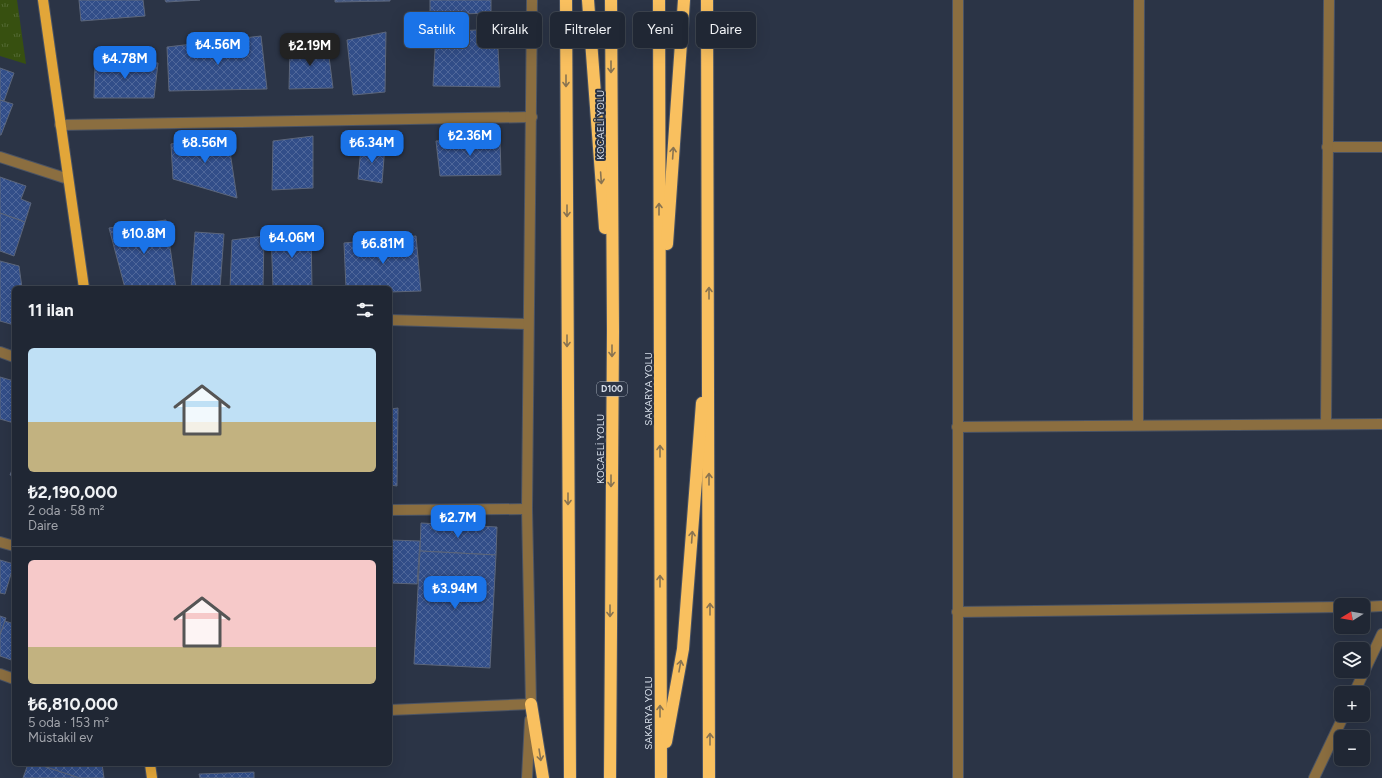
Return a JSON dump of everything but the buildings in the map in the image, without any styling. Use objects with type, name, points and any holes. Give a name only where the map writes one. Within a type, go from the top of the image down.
[{"type":"highway","points":[[566,0],[570,778]]},
{"type":"highway","points":[[588,0],[613,331]]},
{"type":"highway","name":"KOCAELİ YOLU","points":[[610,778],[613,331],[611,0]]},
{"type":"highway","name":"SAKARYA YOLU","points":[[659,0],[660,776]]},
{"type":"highway","points":[[660,345],[684,0]]},
{"type":"highway","points":[[707,0],[710,778]]},
{"type":"highway","points":[[660,776],[683,649],[709,316]]},
{"type":"highway","points":[[531,704],[543,778]]},
{"type":"main road","points":[[43,0],[84,286]]},
{"type":"main road","points":[[150,766],[152,778]]},
{"type":"street","points":[[527,778],[531,704],[527,509],[532,0]]},
{"type":"street","points":[[958,0],[958,778]]},
{"type":"street","points":[[1138,425],[1139,0]]},
{"type":"street","points":[[1326,424],[1329,0]]},
{"type":"street","points":[[60,125],[532,117]]},
{"type":"street","points":[[1327,146],[1382,147]]},
{"type":"street","points":[[0,157],[68,179]]},
{"type":"street","points":[[392,320],[528,324]]},
{"type":"street","points":[[0,352],[12,356]]},
{"type":"street","points":[[957,426],[1382,424]]},
{"type":"street","points":[[392,510],[527,509]]},
{"type":"street","points":[[0,542],[12,545]]},
{"type":"street","points":[[1370,607],[1382,606]]},
{"type":"street","points":[[957,612],[1334,607]]},
{"type":"street","points":[[1357,686],[1382,634]]},
{"type":"street","points":[[0,674],[12,678]]},
{"type":"street","points":[[392,710],[531,704]]},
{"type":"street","points":[[1314,778],[1341,722]]},
{"type":"green space","points":[[0,0],[17,0],[26,64],[0,56]]}]
